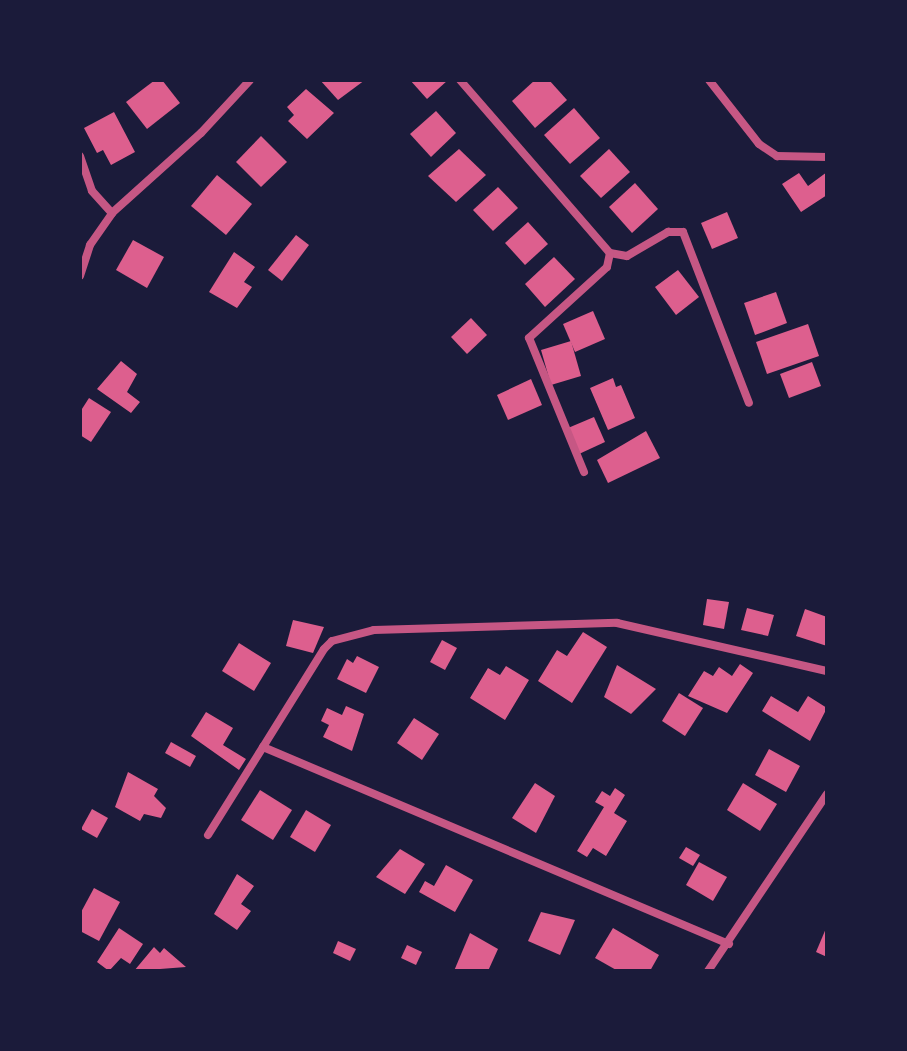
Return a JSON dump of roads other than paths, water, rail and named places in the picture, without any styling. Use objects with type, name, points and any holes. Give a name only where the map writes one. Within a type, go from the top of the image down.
[{"type":"street","points":[[80,276],[90,245],[112,213],[183,150],[250,80]]},
{"type":"street","points":[[460,80],[610,253],[627,256],[668,232],[683,232],[749,403]]},
{"type":"street","points":[[709,80],[759,144],[777,156],[827,157]]},
{"type":"street","points":[[80,156],[92,191],[112,213]]},
{"type":"street","points":[[584,472],[529,338],[607,267],[610,253]]},
{"type":"street","points":[[208,835],[324,649],[332,641],[374,630],[617,623],[827,671]]},
{"type":"street","points":[[263,747],[729,944]]},
{"type":"street","points":[[708,971],[827,794]]}]
